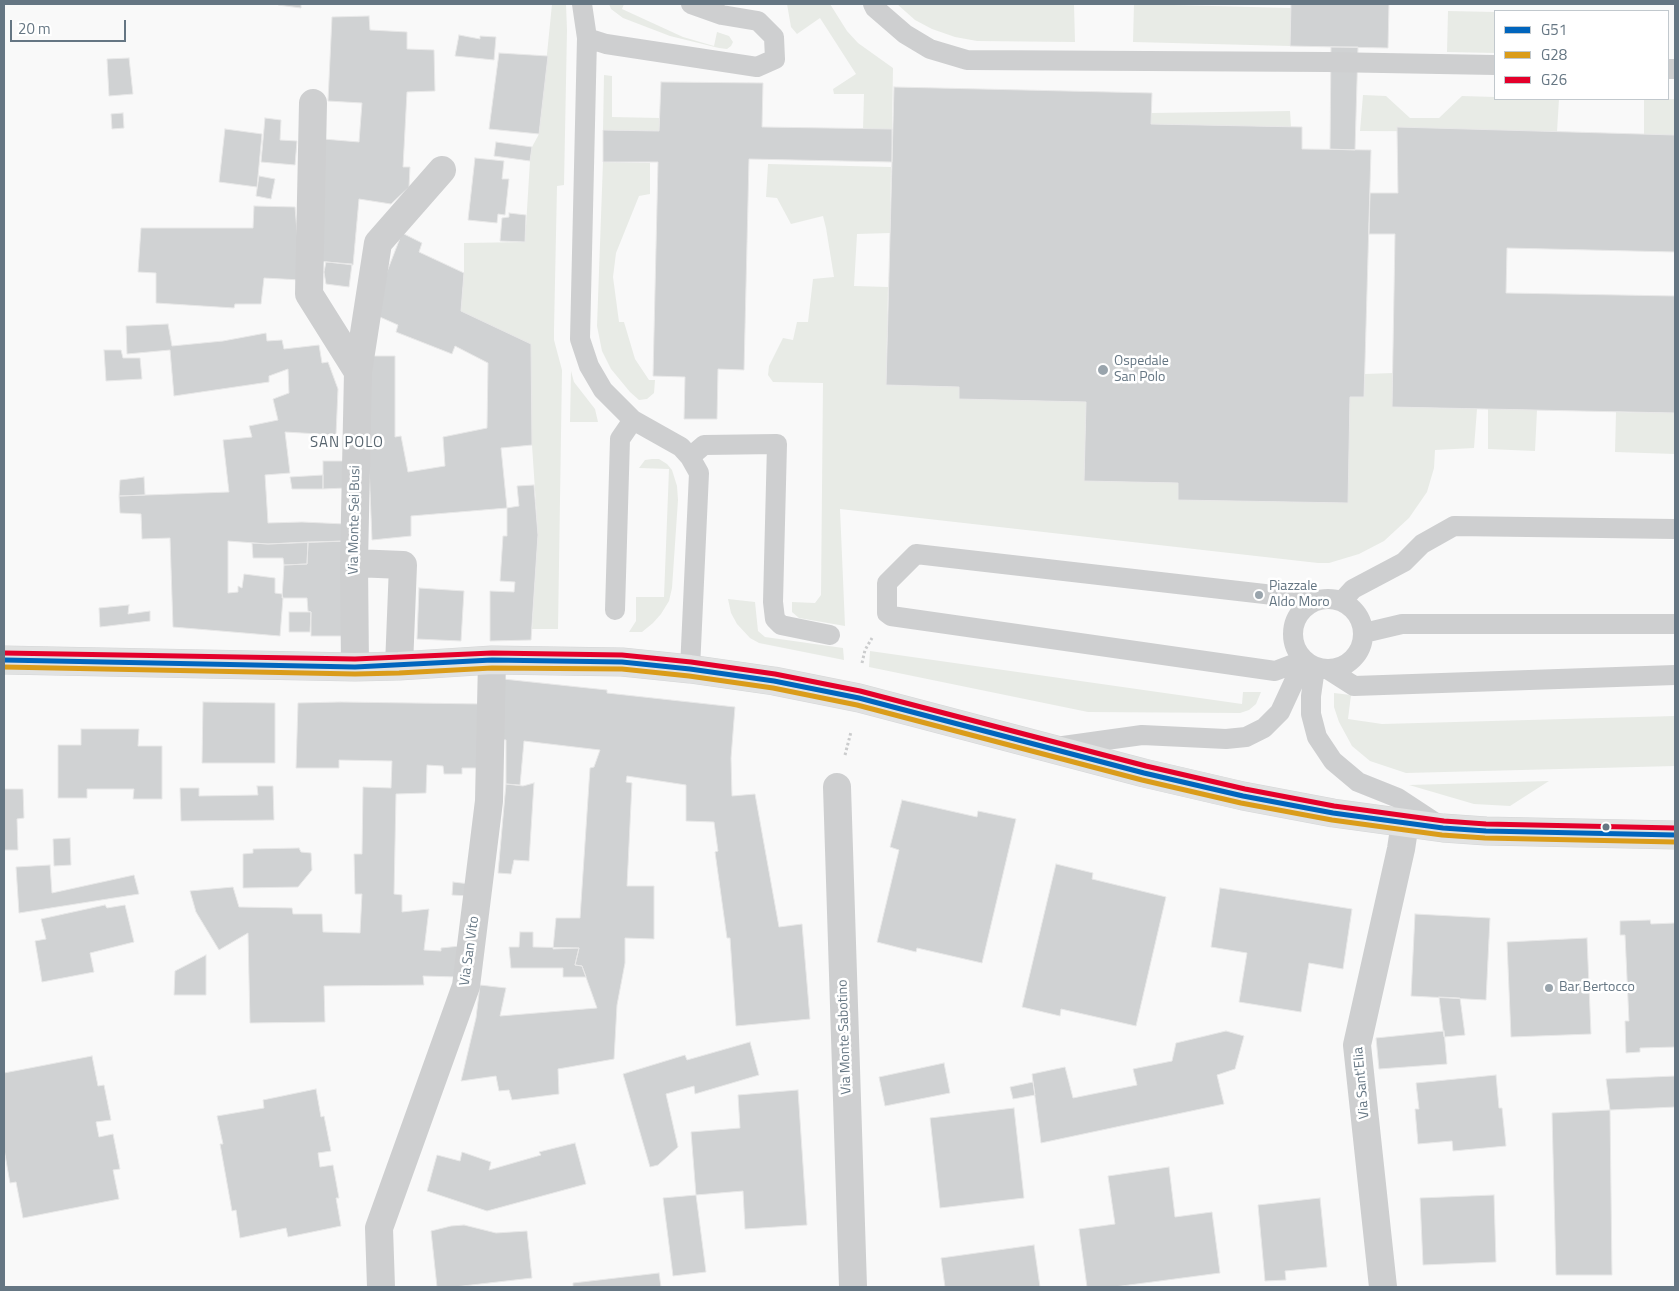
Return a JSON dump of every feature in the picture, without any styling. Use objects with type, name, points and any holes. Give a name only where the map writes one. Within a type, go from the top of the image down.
[{"type":"main road","points":[[4,660],[355,667],[492,660],[622,662],[690,668],[774,681],[859,698],[1144,773],[1243,796],[1333,813],[1486,832],[1675,835]]},
{"type":"street","points":[[313,103],[309,294],[358,372]]},
{"type":"street","name":"Via Monte Sei Busi","points":[[355,667],[354,563],[358,372],[378,243],[442,170]]},
{"type":"street","points":[[354,563],[403,565],[400,666]]},
{"type":"street","name":"Via San Vito","points":[[381,1287],[378,1228],[466,986],[489,801],[492,660]]},
{"type":"street","name":"Via Monte Sabotino","points":[[837,787],[853,1287]]},
{"type":"street","name":"Via Sant'Elia","points":[[1383,1287],[1357,1045],[1401,849],[1405,823]]},
{"type":"lane","points":[[582,4],[587,38],[580,339],[589,366],[603,390],[632,420],[681,447],[690,457],[699,473],[690,668]]},
{"type":"lane","points":[[587,38],[606,44],[757,67],[775,58],[774,37],[758,21],[722,15],[692,4]]},
{"type":"lane","points":[[873,4],[904,34],[930,49],[966,60],[1494,65]]},
{"type":"lane","points":[[615,610],[620,439],[632,420]]},
{"type":"lane","points":[[690,457],[704,445],[777,444],[773,602],[775,619],[781,625],[830,634]]},
{"type":"lane","points":[[1342,601],[1353,589],[1404,562],[1422,544],[1454,526],[1675,529]]},
{"type":"lane","points":[[916,554],[1314,601],[1328,598],[1342,601],[1353,608],[1361,620],[1364,633],[1362,647],[1354,659],[1343,667],[1316,666],[1275,671],[891,616],[887,613],[887,583],[916,554]]},
{"type":"lane","points":[[1314,601],[1303,609],[1295,621],[1292,634],[1295,648],[1316,666],[1354,686],[1675,675]]},
{"type":"lane","points":[[1364,633],[1402,624],[1675,624]]},
{"type":"lane","points":[[1048,748],[1142,735],[1226,739],[1246,737],[1264,728],[1280,712],[1316,666]]},
{"type":"lane","points":[[1316,666],[1311,696],[1311,714],[1317,737],[1333,761],[1358,782],[1398,798],[1443,828]]},
{"type":"path","points":[[862,663],[865,650]]},
{"type":"path","points":[[837,787],[859,698]]},
{"type":"shaded area","points":[[552,4],[566,4],[567,30],[564,185],[557,186],[554,330],[554,340],[562,370],[558,629],[532,629],[538,535],[532,445],[461,311],[464,243],[525,242],[530,161],[532,147],[539,134]]},
{"type":"shaded area","points":[[609,4],[624,4],[622,9],[683,37],[714,46],[717,32],[729,36],[733,42],[727,49],[670,36],[623,18],[611,9]]},
{"type":"shaded area","points":[[787,4],[830,4],[847,31],[858,43],[893,68],[892,129],[863,129],[864,94],[834,94],[833,89],[856,74],[820,18],[797,34],[791,27]]},
{"type":"shaded area","points":[[897,4],[1074,4],[1075,42],[977,41],[955,37],[932,29],[915,20]]},
{"type":"shaded area","points":[[1134,4],[1291,8],[1290,46],[1133,42]]},
{"type":"shaded area","points":[[1448,11],[1494,12],[1494,53],[1447,52]]},
{"type":"shaded area","points":[[604,75],[612,76],[612,117],[660,118],[659,131],[603,130]]},
{"type":"shaded area","points":[[1363,95],[1386,96],[1410,118],[1439,118],[1462,96],[1494,97],[1494,100],[1559,100],[1557,132],[1360,131]]},
{"type":"shaded area","points":[[1675,99],[1675,135],[1644,135],[1644,100]]},
{"type":"shaded area","points":[[1290,111],[1291,127],[1151,124],[1151,113]]},
{"type":"shaded area","points":[[603,162],[650,163],[650,194],[639,196],[616,253],[613,277],[619,322],[624,322],[635,359],[649,380],[655,380],[654,393],[647,399],[639,400],[611,369],[602,351],[597,326]]},
{"type":"shaded area","points":[[768,164],[891,167],[890,233],[857,234],[854,286],[888,287],[886,385],[959,387],[959,399],[1086,402],[1084,481],[1178,483],[1179,500],[1347,503],[1350,397],[1364,397],[1365,374],[1393,373],[1392,407],[1477,409],[1474,448],[1435,450],[1434,468],[1427,492],[1409,518],[1384,541],[1359,554],[1329,563],[840,509],[845,626],[799,618],[792,612],[792,602],[815,603],[821,595],[823,383],[773,382],[768,375],[769,366],[783,338],[793,340],[797,322],[808,322],[813,279],[834,277],[823,216],[791,224],[777,198],[766,197]]},
{"type":"shaded area","points":[[571,371],[574,382],[595,409],[598,422],[570,422]]},
{"type":"shaded area","points":[[1488,409],[1537,410],[1535,451],[1488,449]]},
{"type":"shaded area","points":[[1616,412],[1675,413],[1675,454],[1615,452]]},
{"type":"shaded area","points":[[659,459],[667,464],[672,470],[677,486],[678,500],[672,588],[669,601],[653,623],[642,632],[629,632],[636,621],[636,597],[664,597],[669,469],[639,468],[645,460]]},
{"type":"shaded area","points":[[728,599],[755,602],[758,631],[765,637],[843,648],[844,660],[759,643],[750,638],[737,624],[731,613]]},
{"type":"shaded area","points":[[870,651],[1242,704],[1243,692],[1261,692],[1256,704],[1249,710],[1240,713],[1088,712],[869,667]]},
{"type":"shaded area","points":[[1334,693],[1351,695],[1348,719],[1382,724],[1675,716],[1675,766],[1406,773],[1370,761],[1352,746],[1339,722],[1334,707]]},
{"type":"shaded area","points":[[1549,781],[1510,806],[1474,804],[1409,785]]},
{"type":"building","points":[[301,4],[301,8],[278,5]]},
{"type":"building","points":[[1291,4],[1389,4],[1388,48],[1290,46]]},
{"type":"building","points":[[369,16],[370,30],[407,32],[407,49],[434,50],[435,91],[407,92],[403,167],[410,167],[409,187],[391,204],[359,199],[353,265],[319,261],[323,139],[359,142],[362,103],[328,101],[332,17]]},
{"type":"building","points":[[459,35],[480,39],[480,36],[496,37],[494,60],[455,56]]},
{"type":"building","points":[[1331,47],[1358,47],[1355,150],[1330,149]]},
{"type":"building","points":[[499,53],[548,56],[539,134],[489,129]]},
{"type":"building","points":[[129,58],[133,94],[109,96],[107,59]]},
{"type":"building","points":[[661,82],[763,83],[762,127],[892,129],[892,162],[749,159],[744,370],[718,369],[717,419],[684,419],[685,377],[653,376],[658,162],[603,162],[603,130],[659,131]]},
{"type":"building","points":[[894,87],[1152,93],[1151,124],[1302,127],[1302,149],[1371,150],[1364,397],[1350,397],[1348,503],[1178,500],[1178,483],[1084,481],[1086,402],[959,399],[959,387],[886,385]]},
{"type":"building","points":[[123,113],[124,128],[112,129],[111,114]]},
{"type":"building","points":[[265,118],[281,120],[280,140],[297,141],[295,165],[261,162]]},
{"type":"building","points":[[1397,127],[1675,135],[1675,252],[1507,248],[1506,293],[1675,296],[1675,413],[1392,407],[1395,234],[1369,234],[1370,193],[1398,193]]},
{"type":"building","points":[[225,129],[262,134],[257,187],[219,182]]},
{"type":"building","points":[[496,142],[532,147],[530,161],[494,156]]},
{"type":"building","points":[[475,158],[504,161],[502,179],[509,179],[505,215],[498,214],[497,223],[468,220]]},
{"type":"building","points":[[259,176],[275,179],[271,199],[256,196]]},
{"type":"building","points":[[254,206],[295,207],[301,280],[264,278],[261,304],[235,304],[234,308],[156,303],[156,273],[138,272],[141,228],[253,228]]},
{"type":"building","points":[[509,213],[526,215],[525,242],[500,241],[502,218],[509,217]]},
{"type":"building","points":[[402,233],[422,243],[419,252],[464,273],[461,311],[531,344],[532,445],[501,448],[507,508],[411,516],[411,536],[372,540],[368,441],[371,356],[395,356],[395,437],[401,436],[408,472],[445,466],[443,437],[487,428],[488,363],[455,346],[452,354],[396,332],[398,325],[371,313]]},
{"type":"building","points":[[326,262],[352,264],[349,287],[326,284],[324,272]]},
{"type":"building","points":[[168,324],[172,346],[223,341],[266,333],[267,341],[282,340],[284,349],[319,345],[322,363],[328,362],[338,389],[336,435],[285,432],[290,473],[265,475],[268,523],[345,524],[346,541],[268,544],[228,541],[228,593],[238,592],[238,586],[242,588],[244,574],[275,578],[275,593],[282,594],[283,598],[280,636],[173,627],[170,538],[142,539],[141,514],[120,513],[119,496],[229,492],[223,440],[252,437],[249,426],[278,420],[273,399],[289,393],[288,369],[269,376],[269,382],[174,396],[170,350],[127,354],[126,326]]},
{"type":"building","points":[[104,350],[121,350],[123,358],[140,358],[142,379],[106,381]]},
{"type":"building","points":[[323,461],[344,461],[345,488],[323,489]]},
{"type":"building","points":[[323,475],[323,489],[292,489],[290,477]]},
{"type":"building","points":[[144,477],[145,495],[119,496],[120,480]]},
{"type":"building","points":[[534,485],[538,535],[531,640],[490,641],[490,591],[514,592],[515,582],[500,581],[503,536],[507,536],[507,508],[519,506],[517,486]]},
{"type":"building","points":[[346,541],[346,636],[311,636],[311,612],[308,611],[307,598],[282,598],[284,565],[307,564],[308,542]]},
{"type":"building","points":[[308,542],[307,564],[284,565],[283,558],[253,558],[252,543]]},
{"type":"building","points":[[419,588],[464,591],[461,641],[417,639]]},
{"type":"building","points":[[129,605],[128,614],[150,611],[150,621],[100,627],[99,608]]},
{"type":"building","points":[[289,612],[311,612],[310,632],[289,632]]},
{"type":"building","points":[[503,679],[607,690],[607,693],[735,707],[731,758],[732,796],[755,794],[779,927],[802,924],[810,1019],[736,1026],[730,938],[727,938],[715,852],[718,851],[714,822],[686,821],[686,785],[627,776],[626,782],[632,783],[627,886],[654,886],[654,939],[625,938],[625,963],[617,1005],[614,1059],[558,1069],[559,1094],[512,1100],[509,1090],[499,1091],[496,1076],[461,1081],[476,1018],[480,985],[506,988],[500,1016],[597,1008],[582,966],[575,965],[579,948],[553,949],[556,918],[580,918],[590,768],[594,767],[600,750],[524,741],[520,785],[506,784],[506,740],[499,739]]},
{"type":"building","points":[[203,702],[275,703],[275,763],[202,763]]},
{"type":"building","points":[[298,703],[483,704],[481,768],[462,768],[462,774],[444,774],[443,766],[427,765],[426,793],[396,794],[394,894],[402,895],[402,912],[429,909],[424,950],[441,951],[441,948],[460,946],[458,977],[423,976],[424,985],[324,986],[325,1022],[250,1023],[248,933],[219,950],[196,912],[190,891],[233,887],[239,907],[292,908],[293,914],[322,914],[323,932],[360,933],[362,894],[355,894],[354,854],[362,854],[363,787],[391,788],[392,761],[339,760],[339,768],[296,768]]},
{"type":"building","points":[[81,729],[139,729],[138,746],[162,746],[162,799],[133,799],[134,789],[87,789],[87,798],[58,798],[58,745],[81,745]]},
{"type":"building","points":[[534,783],[529,861],[514,860],[511,874],[498,873],[506,784],[523,786]]},
{"type":"building","points":[[257,786],[273,786],[274,820],[181,821],[180,788],[199,788],[199,796],[258,795]]},
{"type":"building","points":[[4,789],[23,789],[24,818],[17,819],[18,850],[4,850]]},
{"type":"building","points":[[902,800],[977,817],[978,811],[1016,819],[982,963],[917,948],[916,952],[877,942],[899,850],[890,847]]},
{"type":"building","points":[[70,838],[71,865],[54,866],[53,839]]},
{"type":"building","points":[[299,848],[301,852],[311,853],[312,870],[298,887],[243,888],[243,854],[253,853],[253,849]]},
{"type":"building","points":[[1056,864],[1093,873],[1092,879],[1166,897],[1136,1026],[1061,1009],[1060,1016],[1022,1007]]},
{"type":"building","points":[[50,865],[52,893],[134,875],[139,894],[19,913],[16,867]]},
{"type":"building","points":[[453,882],[470,884],[469,896],[452,895]]},
{"type":"building","points":[[1220,888],[1352,909],[1343,969],[1309,963],[1301,1012],[1239,1002],[1247,953],[1211,947]]},
{"type":"building","points":[[105,905],[107,908],[125,905],[134,942],[90,953],[94,972],[42,982],[35,941],[46,939],[41,919]]},
{"type":"building","points":[[1415,914],[1490,918],[1486,1000],[1411,996]]},
{"type":"building","points":[[1650,920],[1651,924],[1675,923],[1675,1047],[1640,1048],[1640,1052],[1626,1053],[1625,1021],[1629,1021],[1625,935],[1620,935],[1620,921]]},
{"type":"building","points":[[520,932],[533,932],[533,947],[579,948],[575,965],[582,966],[586,977],[563,977],[563,968],[511,968],[509,947],[519,947]]},
{"type":"building","name":"Bar Bertocco","points":[[1587,938],[1591,1034],[1511,1037],[1507,942]]},
{"type":"building","points":[[206,955],[206,995],[174,995],[175,971]]},
{"type":"building","points":[[1439,997],[1460,998],[1465,1035],[1444,1037]]},
{"type":"building","points":[[1226,1031],[1244,1036],[1235,1069],[1217,1075],[1224,1104],[1041,1143],[1032,1074],[1065,1067],[1073,1098],[1137,1085],[1133,1069],[1172,1061],[1176,1043]]},
{"type":"building","points":[[1444,1031],[1447,1064],[1379,1069],[1376,1038]]},
{"type":"building","points":[[750,1042],[759,1075],[695,1094],[694,1086],[666,1094],[678,1147],[658,1165],[650,1167],[623,1074],[685,1055],[687,1060]]},
{"type":"building","points":[[92,1056],[98,1086],[104,1085],[111,1120],[96,1122],[99,1137],[113,1134],[120,1169],[113,1170],[119,1199],[23,1218],[16,1182],[10,1183],[4,1149],[4,1073]]},
{"type":"building","points":[[944,1063],[950,1093],[885,1106],[879,1077]]},
{"type":"building","points":[[1496,1075],[1499,1108],[1502,1108],[1506,1146],[1453,1151],[1452,1141],[1418,1144],[1415,1109],[1419,1109],[1416,1083]]},
{"type":"building","points":[[1675,1076],[1675,1107],[1610,1110],[1606,1079]]},
{"type":"building","points":[[1033,1082],[1035,1095],[1013,1099],[1010,1087]]},
{"type":"building","points":[[316,1089],[321,1117],[324,1116],[331,1151],[318,1153],[320,1167],[333,1165],[339,1198],[336,1198],[341,1226],[288,1237],[286,1228],[240,1238],[236,1210],[232,1211],[220,1144],[223,1144],[217,1116],[264,1108],[263,1100]]},
{"type":"building","points":[[798,1090],[807,1225],[745,1229],[743,1191],[696,1195],[691,1132],[740,1128],[738,1095]]},
{"type":"building","points":[[1014,1108],[1024,1198],[940,1208],[930,1118]]},
{"type":"building","points":[[1610,1110],[1612,1275],[1556,1275],[1552,1113]]},
{"type":"building","points":[[575,1143],[586,1184],[487,1211],[427,1191],[437,1155],[460,1161],[462,1152],[491,1162],[489,1170],[541,1155],[539,1152]]},
{"type":"building","points":[[1169,1167],[1175,1217],[1212,1212],[1220,1273],[1114,1287],[1087,1287],[1079,1229],[1115,1224],[1108,1176]]},
{"type":"building","points":[[696,1195],[706,1272],[673,1276],[663,1198]]},
{"type":"building","points":[[1494,1195],[1496,1262],[1423,1265],[1420,1198]]},
{"type":"building","points":[[1320,1198],[1327,1267],[1285,1271],[1286,1280],[1265,1281],[1258,1205]]},
{"type":"building","points":[[464,1225],[496,1233],[527,1231],[532,1278],[454,1287],[437,1287],[431,1231]]},
{"type":"building","points":[[1034,1245],[1040,1287],[945,1287],[941,1258]]},
{"type":"building","points":[[659,1273],[661,1287],[573,1287],[573,1283]]},
{"type":"transit line","name":"G26","points":[[4,653],[355,659],[492,653],[622,655],[691,662],[775,674],[860,691],[1146,766],[1245,789],[1334,806],[1444,821],[1486,824],[1675,828]]},
{"type":"transit line","name":"G51","points":[[4,660],[355,667],[492,660],[622,662],[690,669],[774,681],[859,698],[1144,773],[1243,796],[1333,813],[1443,828],[1486,831],[1675,835]]},
{"type":"transit line","name":"G28","points":[[4,667],[355,674],[492,668],[622,669],[689,676],[773,688],[857,705],[1142,780],[1241,803],[1332,820],[1442,835],[1485,838],[1675,842]]},
{"type":"place","name":"Ospedale San Polo","points":[[1103,370]]},
{"type":"place","name":"Piazzale Aldo Moro","points":[[1259,595]]},
{"type":"place","name":"Bar Bertocco","points":[[1549,988]]},
{"type":"district","name":"SAN POLO","points":[[347,443]]}]
